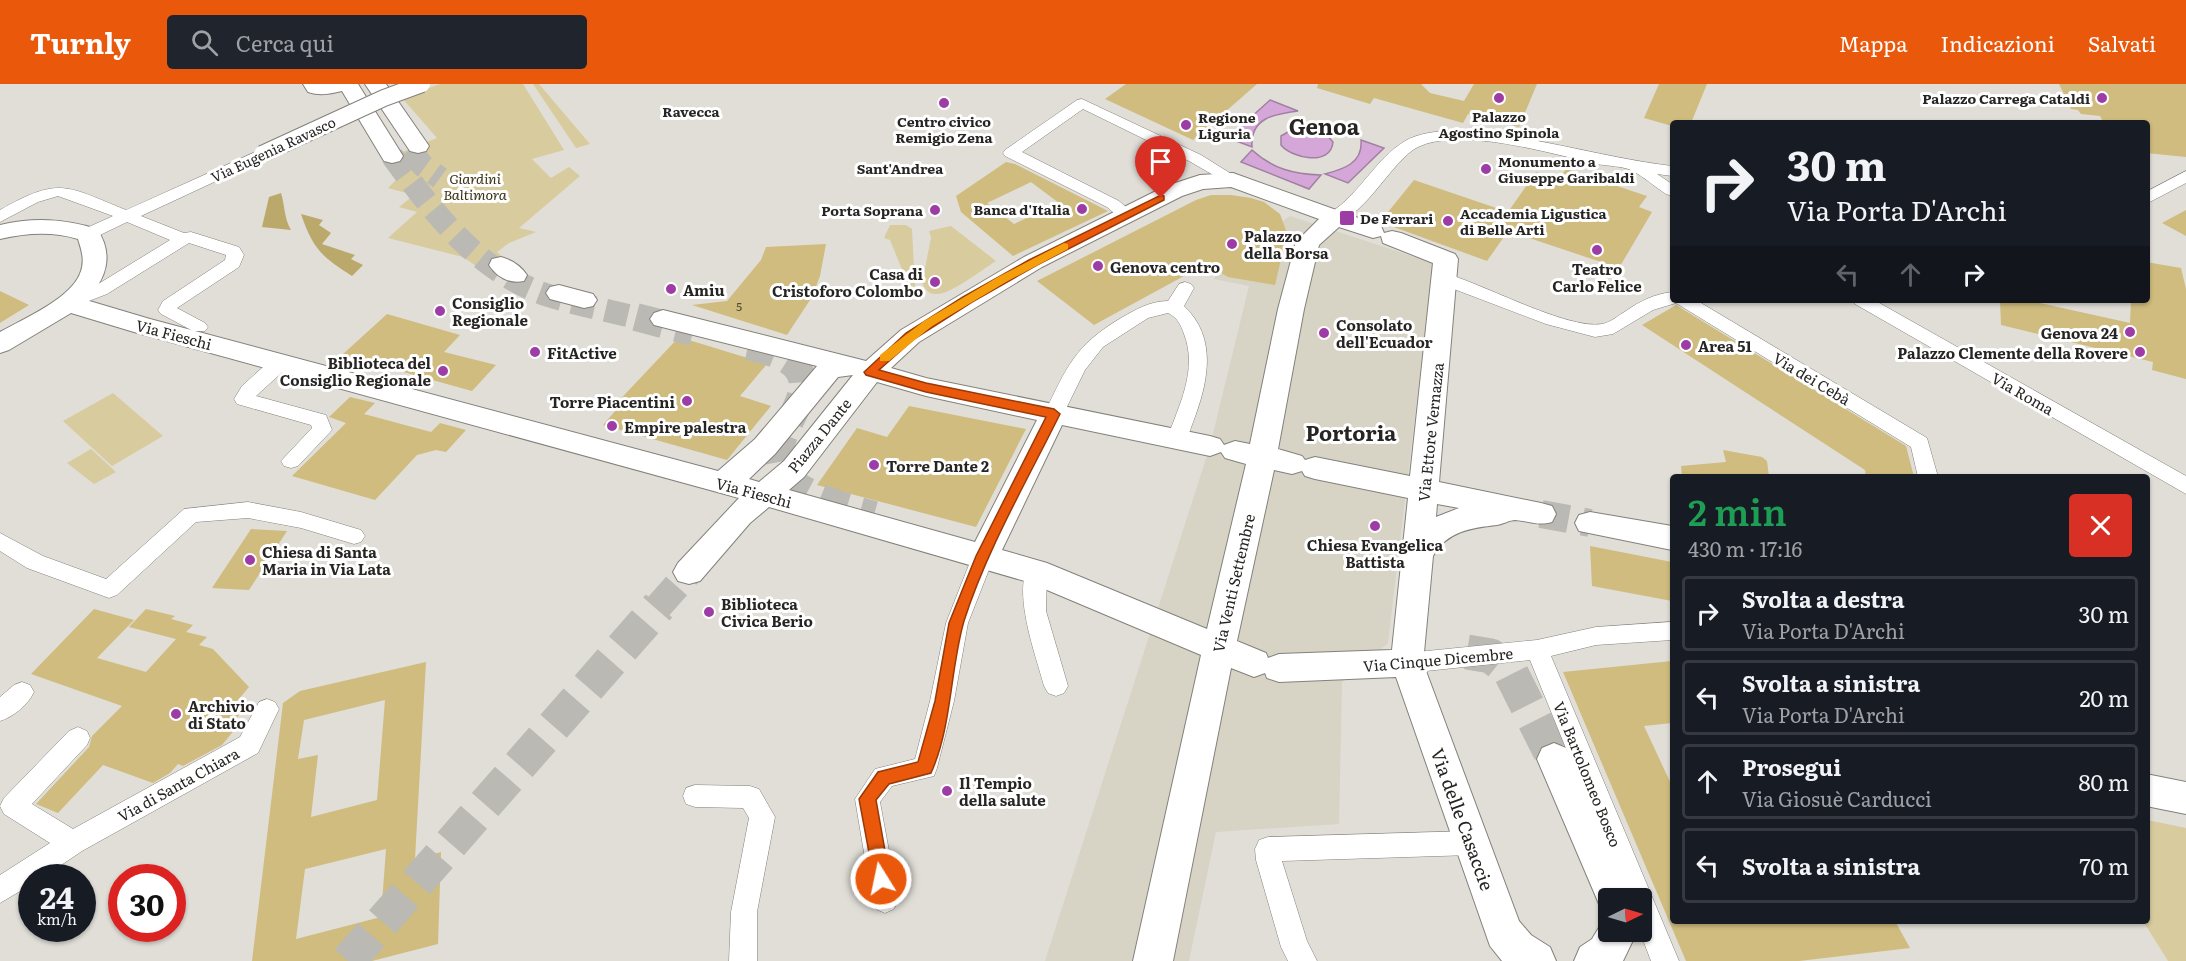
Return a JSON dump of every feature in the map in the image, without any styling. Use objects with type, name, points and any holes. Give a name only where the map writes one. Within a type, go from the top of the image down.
[{"type":"street","points":[[313,84],[315,88],[321,90],[343,84]]},
{"type":"street","points":[[348,84],[405,151]]},
{"type":"street","points":[[357,84],[376,114],[391,119],[405,151]]},
{"type":"street","points":[[375,84],[405,151]]},
{"type":"street","name":"Via Eugenia Ravasco","points":[[88,234],[384,98],[422,84]]},
{"type":"street","points":[[1127,215],[1113,204],[1011,153],[1082,103],[1195,158],[1233,180]]},
{"type":"street","points":[[1336,218],[1357,203],[1399,155],[1412,144],[1425,139],[1481,136],[1519,141],[1637,168],[1670,171]]},
{"type":"street","points":[[1637,168],[1670,190]]},
{"type":"street","points":[[2150,197],[2186,176]]},
{"type":"street","name":"Piazza Dante","points":[[690,572],[740,515],[794,469],[862,369],[952,309],[1033,262],[1174,191],[1200,182],[1233,180]]},
{"type":"street","name":"Via Ettore Vernazza","points":[[1233,180],[1446,259],[1407,663]]},
{"type":"street","points":[[0,217],[56,190],[78,196],[183,239]]},
{"type":"street","name":"Via Venti Settembre","points":[[1153,961],[1218,648],[1236,451],[1291,309],[1308,242],[1336,218]]},
{"type":"street","points":[[0,232],[26,227],[60,226],[88,234],[95,245],[96,270],[88,285],[68,303]]},
{"type":"street","points":[[0,344],[68,303],[100,290],[183,239],[191,237],[232,251],[235,255],[233,263],[169,305],[167,310],[199,327]]},
{"type":"street","points":[[1444,279],[1575,328],[1605,331],[1658,300],[1670,298]]},
{"type":"street","points":[[1175,308],[1178,297],[1185,288]]},
{"type":"street","points":[[559,293],[584,300]]},
{"type":"street","name":"Via Fieschi","points":[[68,303],[143,326],[764,494],[983,556],[1036,572],[1218,648]]},
{"type":"street","name":"Via dei Cebà","points":[[1688,303],[1920,443],[1927,474]]},
{"type":"street","name":"Via Roma","points":[[1866,303],[2186,486]]},
{"type":"street","points":[[885,900],[867,799],[884,777],[925,768],[942,701],[957,623],[983,556],[1079,363],[1097,342],[1152,310],[1164,306],[1184,313],[1196,341],[1199,359],[1190,399],[1177,439]]},
{"type":"street","points":[[663,319],[800,352],[926,387],[1536,513],[1466,516],[1445,524],[1424,542],[1418,554]]},
{"type":"street","points":[[281,362],[249,391],[244,399],[319,420],[322,430],[291,461]]},
{"type":"street","name":"Piazza Dante","points":[[721,483],[735,476],[755,457],[830,369],[862,369]]},
{"type":"street","points":[[0,541],[35,562],[110,589],[191,515],[248,510],[301,520],[354,536]]},
{"type":"street","points":[[1590,523],[1670,538]]},
{"type":"street","points":[[1036,572],[1035,610],[1056,686]]},
{"type":"street","name":"Via Cinque Dicembre","points":[[1218,648],[1266,665],[1407,663],[1537,650],[1596,636],[1670,631]]},
{"type":"street","name":"Via Bartolomeo Bosco","points":[[1537,650],[1629,888]]},
{"type":"street","name":"Via delle Casaccie","points":[[1407,663],[1504,933],[1517,949],[1536,961]]},
{"type":"street","points":[[0,711],[22,692]]},
{"type":"street","name":"Via di Santa Chiara","points":[[0,890],[73,843],[249,745],[267,709]]},
{"type":"street","points":[[73,843],[7,803],[78,738]]},
{"type":"street","points":[[1554,759],[1611,888]]},
{"type":"street","points":[[2150,791],[2186,798]]},
{"type":"street","points":[[695,796],[750,797],[762,817],[744,912],[743,961]]},
{"type":"street","points":[[1303,961],[1293,938],[1269,860],[1268,849],[1471,843]]},
{"type":"street","points":[[1594,961],[1626,942]]},
{"type":"shaded area","points":[[1270,100],[1298,111],[1265,119],[1255,130],[1252,147],[1228,138]]},
{"type":"shaded area","points":[[1309,128],[1325,133],[1333,142],[1331,150],[1325,155],[1310,158],[1301,156],[1293,154],[1281,145],[1281,136],[1293,129]]},
{"type":"shaded area","points":[[1361,140],[1384,148],[1348,183],[1325,174],[1351,164],[1359,154]]},
{"type":"shaded area","points":[[1252,150],[1268,162],[1284,169],[1321,175],[1309,189],[1241,162]]},
{"type":"shaded area","points":[[281,193],[291,230],[262,227],[269,197]]},
{"type":"shaded area","points":[[301,214],[323,220],[319,225],[331,233],[322,244],[355,255],[351,259],[363,265],[352,276],[319,251]]},
{"type":"shaded area","points":[[1290,216],[1433,263],[1388,643],[1342,682],[1339,824],[1216,832],[1189,961],[1045,961],[1210,446],[1249,286],[1214,279],[1224,261]]},
{"type":"green space","name":"Giardini Baltimora","points":[[440,84],[523,84],[564,150],[532,159],[551,178],[569,167],[580,176],[519,228],[536,232],[509,243],[497,252],[507,261],[488,274],[463,257],[388,238],[417,212],[399,207],[414,195],[388,188],[401,175],[387,158],[437,138],[402,98]]},
{"type":"green space","points":[[533,84],[539,84],[590,144],[576,148]]},
{"type":"green space","points":[[890,225],[906,225],[912,229],[915,288],[910,289],[890,240],[884,238]]},
{"type":"green space","points":[[951,226],[996,261],[950,290],[932,294],[922,283],[931,238],[929,231]]},
{"type":"green space","points":[[113,393],[163,436],[112,466],[63,421]]},
{"type":"green space","points":[[91,449],[116,472],[94,484],[67,463]]},
{"type":"green space","points":[[2150,821],[2186,828],[2186,961],[2168,961],[2145,924],[2150,924]]},
{"type":"building","name":"Regione Liguria","points":[[1126,84],[1257,84],[1193,140],[1105,99]]},
{"type":"building","points":[[1318,84],[1421,84],[1430,93],[1464,101],[1474,84],[1537,84],[1519,127],[1468,114],[1463,123],[1374,98],[1370,104],[1317,88]]},
{"type":"building","points":[[1659,84],[1707,84],[1692,120],[1670,120],[1670,125],[1644,118]]},
{"type":"building","points":[[2059,84],[2186,84],[2186,157],[2150,153],[2150,120],[2102,120],[2100,116],[2081,114],[2078,110],[2071,109]]},
{"type":"building","name":"Banca d'Italia","points":[[1006,162],[1015,164],[1108,211],[1013,256],[961,212],[956,196]],"holes":[[[1031,182],[1059,203],[1014,224],[987,203]]]},
{"type":"building","points":[[1566,169],[1647,196],[1639,207],[1652,212],[1619,268],[1508,231],[1487,261],[1380,222],[1414,180],[1508,212],[1536,172],[1559,179]]},
{"type":"building","points":[[1211,195],[1251,198],[1264,202],[1280,214],[1287,233],[1275,285],[1228,277],[1206,264],[1094,325],[1037,281],[1196,200]]},
{"type":"building","points":[[2186,210],[2186,236],[2162,223]]},
{"type":"building","points":[[826,244],[820,276],[812,297],[787,335],[692,305],[727,301],[761,260],[766,247]]},
{"type":"building","points":[[2150,263],[2181,268],[2186,289],[2186,379],[2152,370],[2153,362],[2001,325],[2000,303],[2040,303],[2130,323],[2131,303],[2150,303]]},
{"type":"building","points":[[0,291],[29,305],[0,323]]},
{"type":"building","points":[[1676,305],[1906,446],[1913,474],[1866,474],[1865,470],[1642,325]]},
{"type":"building","points":[[387,314],[460,335],[444,352],[496,365],[472,391],[342,355]]},
{"type":"building","name":"Torre Piacentini","points":[[679,337],[767,364],[740,396],[771,406],[727,460],[603,425],[616,410],[613,407]]},
{"type":"building","points":[[350,397],[375,403],[364,414],[431,432],[440,423],[466,430],[446,452],[436,450],[417,455],[375,500],[292,476],[346,423],[329,417]]},
{"type":"building","name":"Torre Dante 2","points":[[909,406],[1026,429],[976,527],[817,485],[857,428],[887,437]]},
{"type":"building","points":[[1723,450],[1762,457],[1767,461],[1769,474],[1682,474],[1681,466],[1726,462]]},
{"type":"building","name":"Chiesa di Santa Maria in Via Lata","points":[[251,529],[287,531],[249,590],[212,588]]},
{"type":"building","points":[[1590,546],[1670,562],[1670,601],[1592,586]]},
{"type":"building","name":"Archivio di Stato","points":[[94,609],[134,620],[97,658],[146,672],[176,639],[129,627],[146,609],[175,616],[171,619],[193,625],[186,632],[207,637],[199,645],[213,649],[249,687],[233,706],[244,709],[235,720],[241,722],[222,745],[183,766],[178,764],[170,773],[153,783],[103,765],[58,813],[36,804],[89,747],[92,736],[122,706],[31,674]]},
{"type":"building","points":[[1670,661],[1670,723],[1644,726],[1670,782],[1670,923],[1563,672]]},
{"type":"building","points":[[426,662],[415,859],[441,852],[438,944],[372,961],[252,961],[283,703],[300,691]],"holes":[[[385,700],[377,800],[311,817],[318,755],[298,759],[304,720]],[[386,849],[381,917],[296,939],[305,869]]]},
{"type":"building","points":[[1670,924],[1897,924],[1910,948],[1799,961],[1686,961]]},
{"type":"tunnel","points":[[411,149],[422,165],[440,178]]},
{"type":"tunnel","points":[[392,156],[441,219],[479,256],[500,272],[522,285],[547,295],[642,319]]},
{"type":"tunnel","points":[[636,317],[693,332]]},
{"type":"tunnel","points":[[748,346],[781,357],[798,370],[803,385],[799,402],[783,437],[779,455],[784,472],[791,480],[812,494],[874,515]]},
{"type":"tunnel","points":[[1541,514],[1590,523]]},
{"type":"tunnel","points":[[658,607],[689,572]]},
{"type":"tunnel","points":[[348,961],[659,606]]},
{"type":"tunnel","points":[[1467,652],[1491,656],[1510,671],[1554,759]]},
{"type":"slow traffic","points":[[885,358],[928,324],[1033,262],[1064,247]]},
{"type":"place","name":"Palazzo Agostino Spinola","points":[[1499,98]]},
{"type":"place","name":"Palazzo Carrega Cataldi","points":[[2102,98]]},
{"type":"place","name":"Centro civico Remigio Zena","points":[[944,103]]},
{"type":"place","name":"Regione Liguria","points":[[1186,125]]},
{"type":"place","name":"Monumento a Giuseppe Garibaldi","points":[[1486,169]]},
{"type":"place","name":"Banca d'Italia","points":[[1082,209]]},
{"type":"place","name":"Porta Soprana","points":[[935,210]]},
{"type":"place","name":"De Ferrari","points":[[1347,218]]},
{"type":"place","name":"Accademia Ligustica di Belle Arti","points":[[1448,221]]},
{"type":"place","name":"Palazzo della Borsa","points":[[1232,244]]},
{"type":"place","name":"Teatro Carlo Felice","points":[[1597,250]]},
{"type":"place","name":"Genova centro","points":[[1098,266]]},
{"type":"place","name":"Casa di Cristoforo Colombo","points":[[935,282]]},
{"type":"place","name":"Amiu","points":[[671,289]]},
{"type":"place","name":"Consiglio Regionale","points":[[440,311]]},
{"type":"place","name":"Genova 24","points":[[2130,332]]},
{"type":"place","name":"Consolato dell'Ecuador","points":[[1324,333]]},
{"type":"place","name":"Area 51","points":[[1686,345]]},
{"type":"place","name":"FitActive","points":[[535,352]]},
{"type":"place","name":"Palazzo Clemente della Rovere","points":[[2140,352]]},
{"type":"place","name":"Biblioteca del Consiglio Regionale","points":[[443,371]]},
{"type":"place","name":"Torre Piacentini","points":[[687,401]]},
{"type":"place","name":"Empire palestra","points":[[612,426]]},
{"type":"place","name":"Torre Dante 2","points":[[874,465]]},
{"type":"place","name":"Chiesa Evangelica Battista","points":[[1375,526]]},
{"type":"place","name":"Chiesa di Santa Maria in Via Lata","points":[[250,560]]},
{"type":"place","name":"Biblioteca Civica Berio","points":[[709,612]]},
{"type":"place","name":"Archivio di Stato","points":[[176,714]]},
{"type":"place","name":"Il Tempio della salute","points":[[947,791]]},
{"type":"district","name":"Ravecca","points":[[691,111]]},
{"type":"district","name":"Genoa","points":[[1324,125]]},
{"type":"district","name":"Sant'Andrea","points":[[900,168]]},
{"type":"district","name":"Portoria","points":[[1351,431]]},
{"type":"route","points":[[881,879],[867,799],[884,777],[925,768],[942,701],[957,623],[983,556],[1054,414],[926,387],[870,372],[910,336],[968,300],[1033,262],[1161,198]]}]
